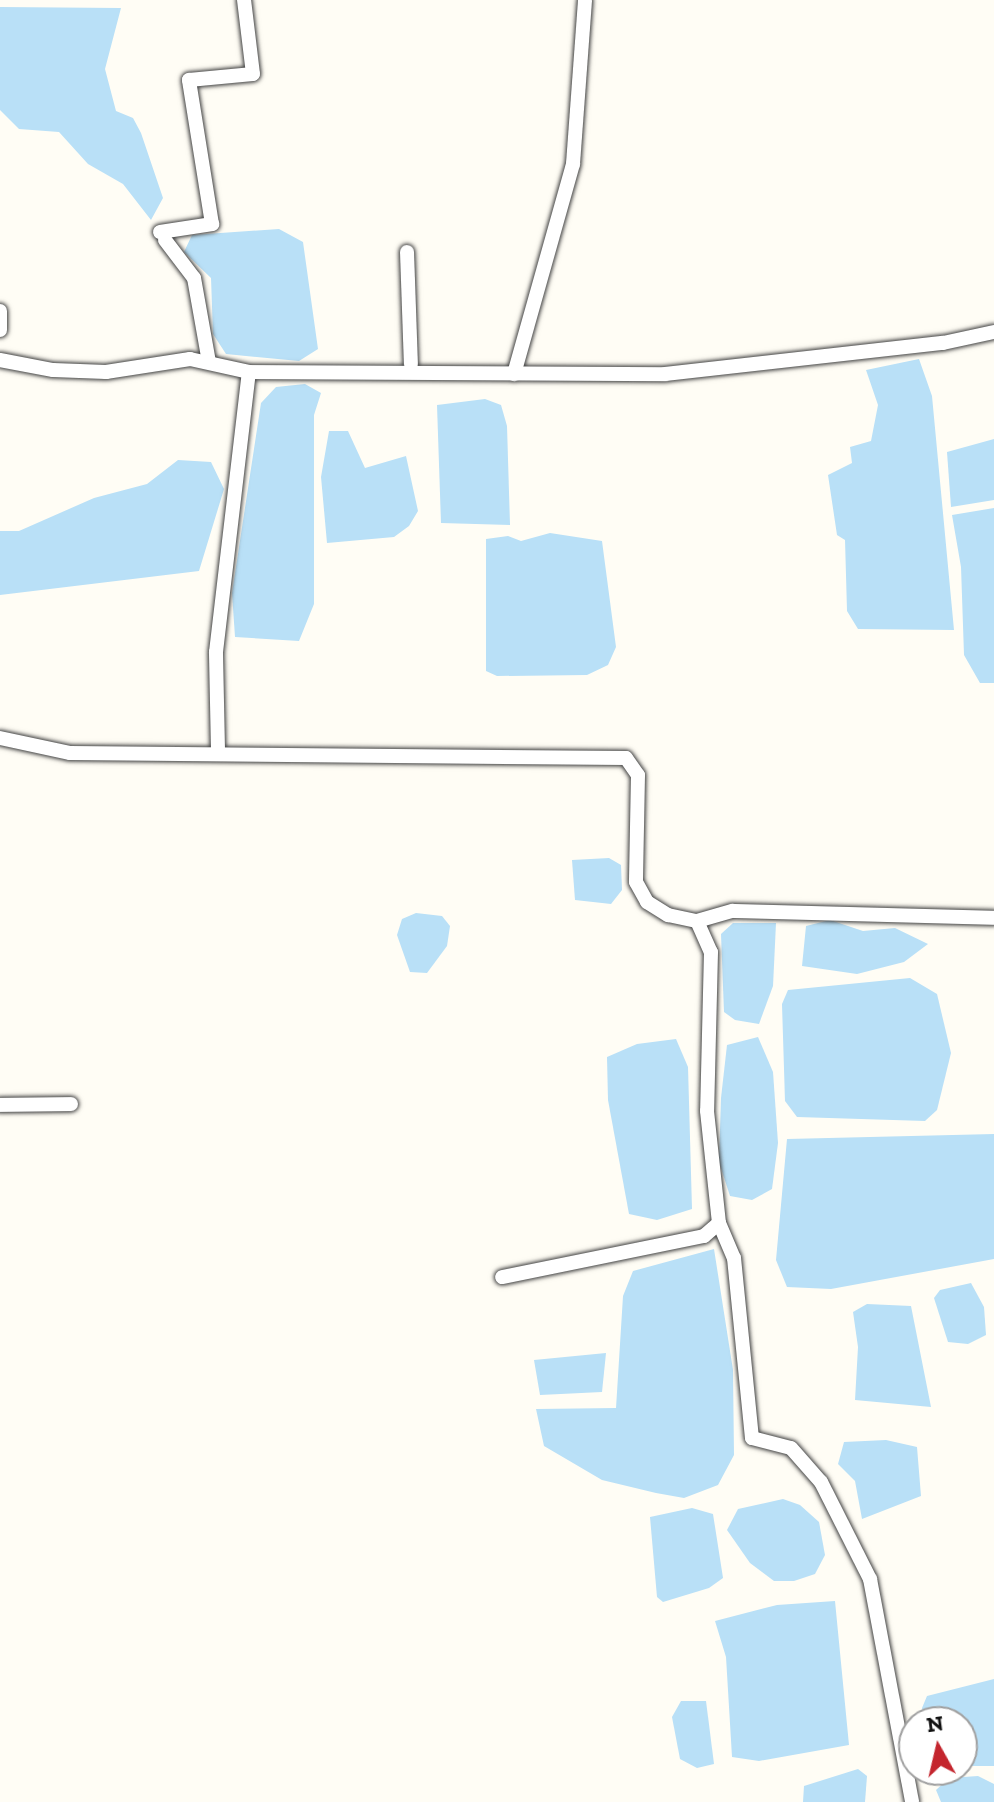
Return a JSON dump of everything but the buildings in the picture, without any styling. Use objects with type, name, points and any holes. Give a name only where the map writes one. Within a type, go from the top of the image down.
[{"type":"street","points":[[209,362],[194,278],[162,236],[212,224],[189,80],[253,74],[244,0]]},
{"type":"street","points":[[514,374],[573,164],[585,0]]},
{"type":"street","points":[[407,252],[411,364]]},
{"type":"street","points":[[0,311],[0,330]]},
{"type":"street","points":[[0,360],[53,370],[106,372],[190,359],[249,372],[665,374],[943,343],[994,332]]},
{"type":"street","points":[[218,750],[216,652],[249,372]]},
{"type":"street","points":[[0,738],[70,753],[218,750],[626,758],[638,775],[636,882],[647,902],[668,915],[697,921],[733,911],[994,918]]},
{"type":"street","points":[[697,921],[711,952],[707,1111],[719,1223],[734,1258],[752,1438],[791,1448],[821,1482],[870,1579],[912,1802]]},
{"type":"street","points":[[0,1105],[71,1104]]},
{"type":"street","points":[[502,1277],[704,1236],[719,1223]]},
{"type":"water","points":[[0,7],[121,8],[105,69],[116,111],[133,118],[163,198],[151,220],[123,184],[88,164],[59,132],[19,129],[0,110]]},
{"type":"water","points":[[279,229],[303,242],[318,349],[299,361],[226,354],[213,334],[211,278],[184,252],[192,235]]},
{"type":"water","points":[[919,359],[932,396],[954,630],[858,629],[847,611],[845,540],[837,535],[828,475],[852,463],[850,447],[871,441],[878,405],[866,370]]},
{"type":"water","points":[[305,384],[321,393],[314,415],[314,604],[299,641],[235,637],[232,593],[261,403],[276,387]]},
{"type":"water","points":[[485,399],[501,405],[507,426],[510,525],[441,523],[437,405]]},
{"type":"water","points":[[329,431],[348,431],[365,468],[406,456],[418,511],[409,526],[394,537],[327,543],[321,477]]},
{"type":"water","points":[[994,439],[994,500],[951,507],[947,452]]},
{"type":"water","points":[[178,460],[211,462],[224,489],[199,571],[0,595],[0,531],[19,531],[94,498],[147,484]]},
{"type":"water","points":[[994,508],[994,683],[980,683],[964,655],[961,567],[952,515]]},
{"type":"water","points":[[550,533],[602,541],[616,647],[608,665],[587,675],[497,676],[486,671],[486,539],[508,536],[521,541]]},
{"type":"water","points":[[609,858],[621,865],[622,890],[611,904],[575,900],[572,860]]},
{"type":"water","points":[[416,913],[442,916],[450,926],[447,946],[427,973],[410,972],[397,935],[402,919]]},
{"type":"water","points":[[830,920],[863,931],[895,928],[928,944],[904,962],[857,974],[802,966],[806,926]]},
{"type":"water","points":[[733,923],[776,923],[773,986],[759,1024],[735,1020],[724,1012],[721,934]]},
{"type":"water","points":[[910,978],[937,994],[951,1053],[937,1110],[925,1121],[797,1117],[785,1101],[782,1004],[788,990]]},
{"type":"water","points":[[758,1037],[773,1072],[778,1143],[772,1189],[752,1200],[730,1196],[719,1162],[721,1098],[727,1045]]},
{"type":"water","points":[[676,1039],[688,1067],[692,1209],[657,1220],[629,1214],[608,1100],[607,1057],[637,1044]]},
{"type":"water","points":[[994,1134],[994,1259],[831,1289],[787,1287],[776,1260],[787,1139]]},
{"type":"water","points":[[714,1249],[733,1370],[734,1455],[718,1485],[684,1498],[656,1493],[602,1480],[544,1446],[536,1409],[616,1408],[623,1296],[633,1271]]},
{"type":"water","points":[[971,1283],[984,1307],[986,1335],[968,1344],[948,1342],[934,1298],[940,1290]]},
{"type":"water","points":[[867,1304],[911,1306],[931,1407],[855,1400],[858,1347],[853,1312]]},
{"type":"water","points":[[606,1353],[602,1392],[540,1395],[534,1360]]},
{"type":"water","points":[[886,1440],[917,1447],[921,1496],[862,1519],[855,1481],[838,1464],[844,1442]]},
{"type":"water","points":[[783,1499],[800,1505],[819,1522],[825,1555],[815,1574],[794,1581],[774,1581],[750,1563],[727,1530],[738,1509]]},
{"type":"water","points":[[692,1508],[713,1514],[723,1578],[709,1588],[663,1602],[657,1597],[650,1517]]},
{"type":"water","points":[[835,1601],[849,1745],[759,1761],[732,1757],[726,1657],[715,1621],[777,1605]]},
{"type":"water","points":[[994,1679],[994,1766],[978,1766],[978,1706],[923,1706],[927,1696]]},
{"type":"water","points":[[681,1701],[706,1701],[714,1764],[697,1768],[680,1759],[672,1717]]},
{"type":"water","points":[[858,1769],[867,1776],[865,1802],[803,1802],[804,1786]]},
{"type":"water","points":[[978,1776],[994,1784],[994,1802],[941,1802],[936,1790],[940,1786],[978,1786]]}]
